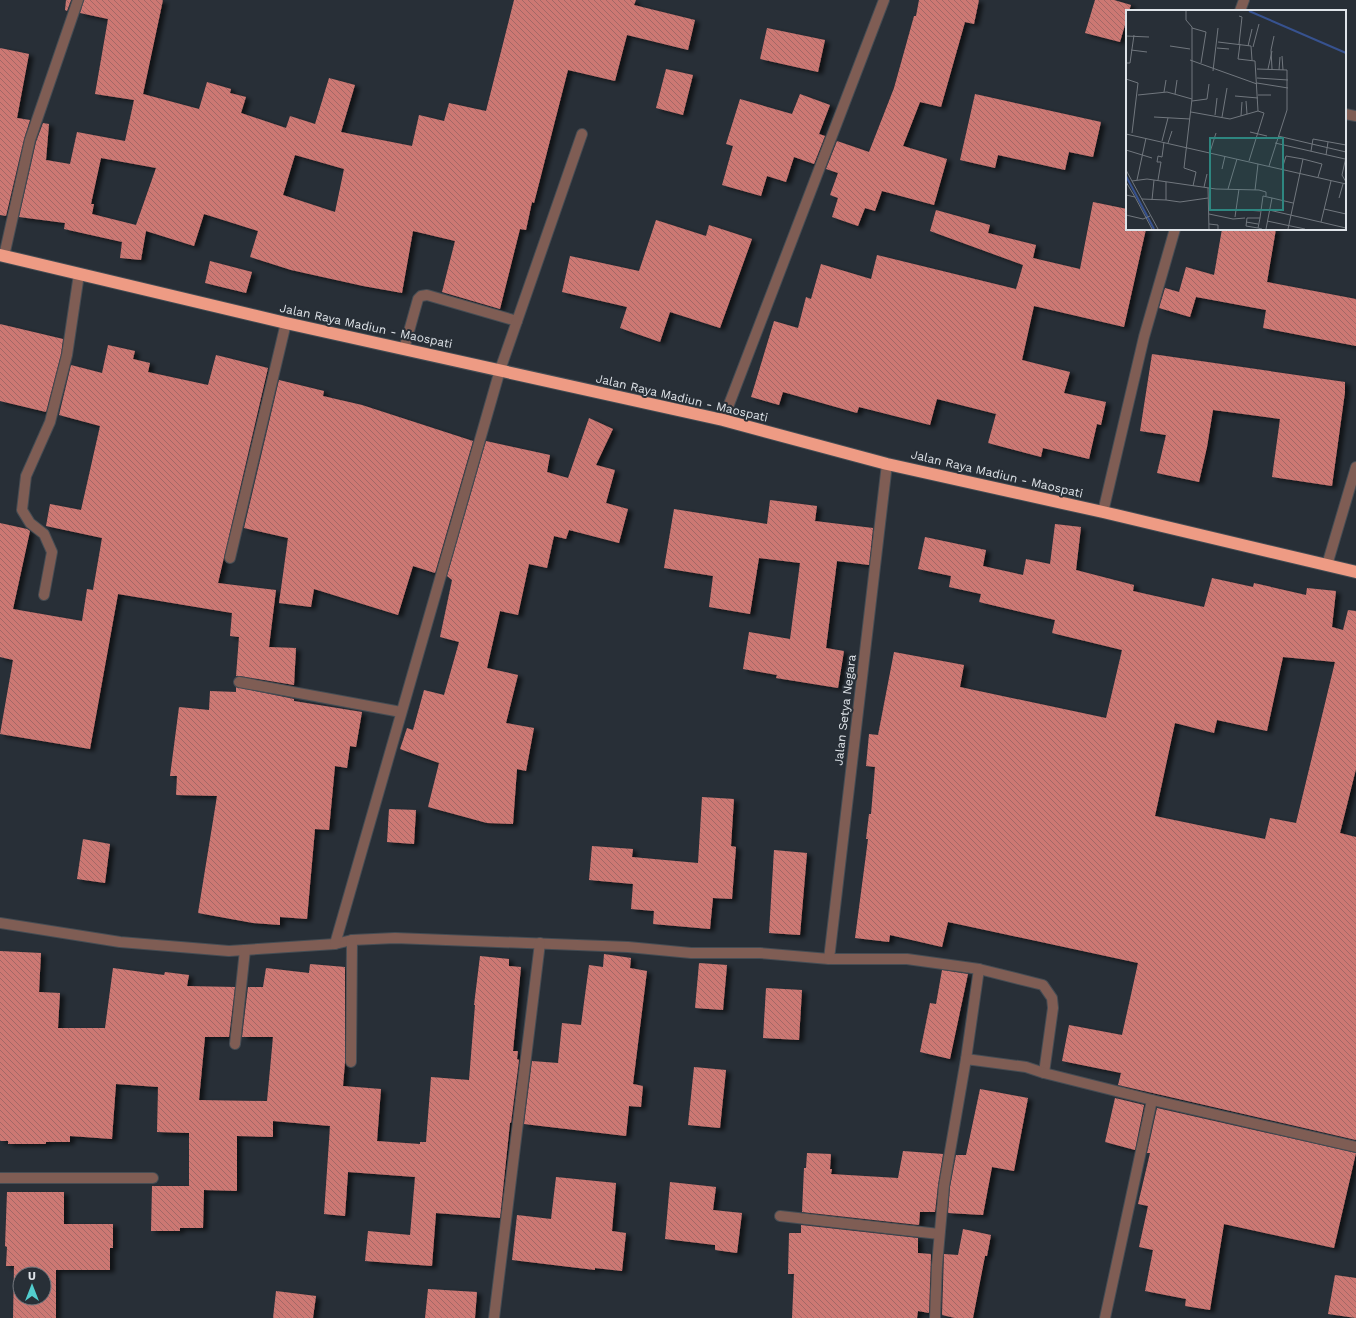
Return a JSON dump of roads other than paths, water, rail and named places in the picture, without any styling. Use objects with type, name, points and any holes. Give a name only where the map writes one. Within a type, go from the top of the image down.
[{"type":"highway","name":"Jalan Raya Madiun - Maospati","points":[[2,256],[286,323],[723,420],[887,464],[1103,512],[1356,572]]},
{"type":"street","points":[[2,256],[30,140],[78,0]]},
{"type":"street","points":[[723,420],[884,0]]},
{"type":"street","points":[[1240,10],[1244,0]]},
{"type":"street","points":[[1346,114],[1356,116]]},
{"type":"street","points":[[335,944],[500,370],[582,134]]},
{"type":"street","points":[[1103,512],[1144,337],[1175,230]]},
{"type":"street","points":[[44,595],[52,552],[44,534],[30,523],[22,510],[26,476],[50,422],[67,355],[79,274]]},
{"type":"street","points":[[404,349],[418,299],[421,296],[427,295],[517,321]]},
{"type":"street","points":[[230,558],[286,323]]},
{"type":"street","name":"Jalan Setya Negara","points":[[829,959],[887,464]]},
{"type":"street","points":[[1327,565],[1356,467]]},
{"type":"street","points":[[239,682],[401,712]]},
{"type":"street","points":[[0,923],[120,942],[229,951],[335,944],[352,940],[395,938],[628,947],[691,953],[760,953],[829,959],[907,959],[979,969],[1043,985],[1052,998],[1053,1008],[1044,1073]]},
{"type":"street","points":[[351,1062],[352,940]]},
{"type":"street","points":[[494,1318],[540,943]]},
{"type":"street","points":[[235,1044],[245,950]]},
{"type":"street","points":[[935,1318],[936,1264],[944,1186],[966,1059],[979,969]]},
{"type":"street","points":[[966,1059],[1026,1067],[1044,1073],[1152,1100],[1356,1148]]},
{"type":"street","points":[[1105,1318],[1152,1100]]},
{"type":"street","points":[[0,1178],[153,1178]]},
{"type":"street","points":[[780,1216],[939,1234]]}]
